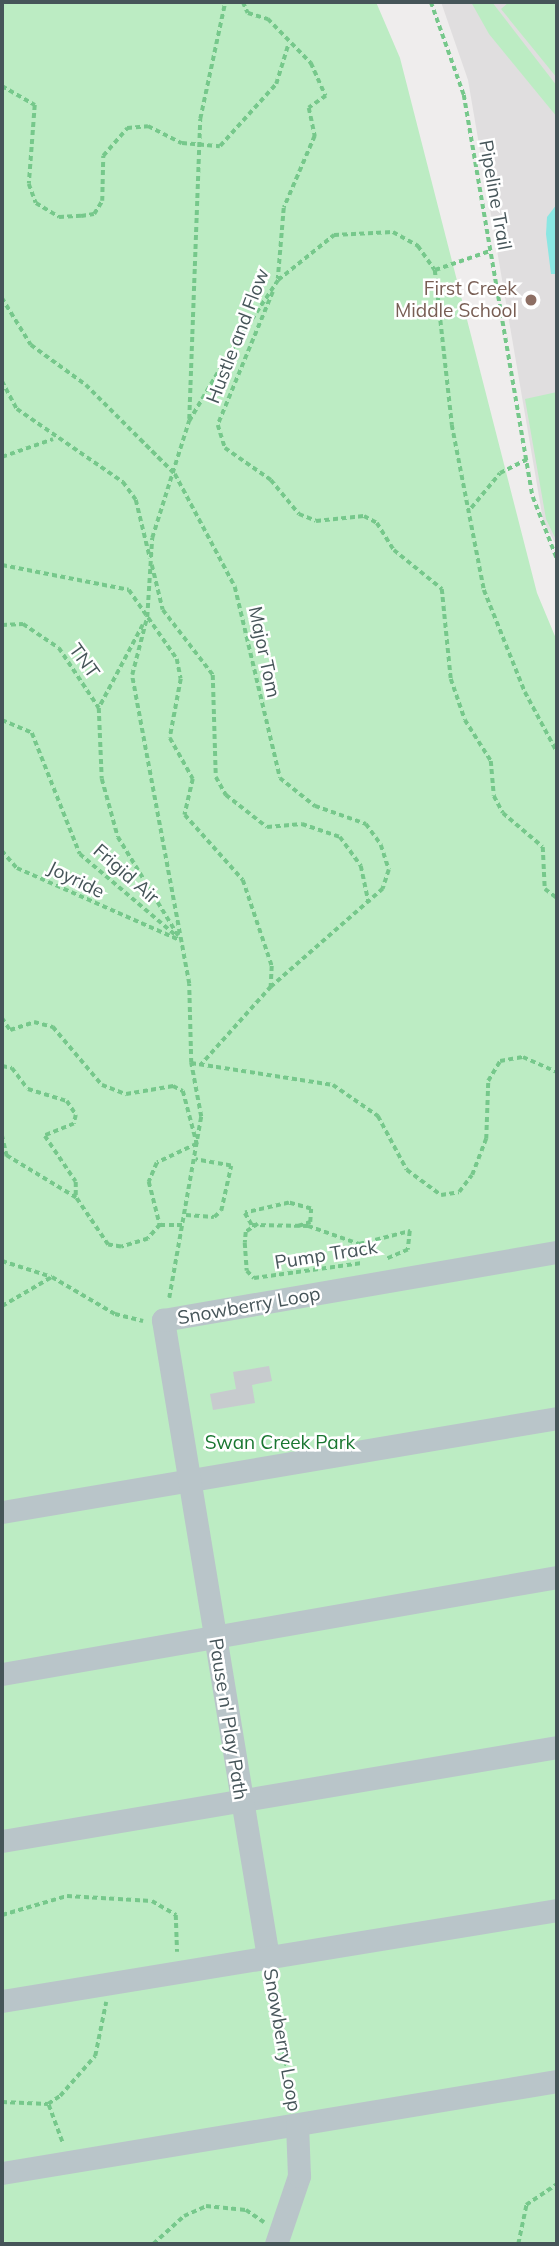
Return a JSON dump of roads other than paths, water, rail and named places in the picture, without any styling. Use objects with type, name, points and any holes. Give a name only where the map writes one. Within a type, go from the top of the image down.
[{"type":"street","name":"Snowberry Loop","points":[[189,1480],[163,1320],[557,1252]]},
{"type":"street","points":[[2,1512],[557,1418]]},
{"type":"street","name":"Pause n' Play Path","points":[[189,1480],[268,1957]]},
{"type":"street","points":[[2,1674],[557,1577]]},
{"type":"street","points":[[2,1840],[557,1747]]},
{"type":"street","name":"Snowberry Loop","points":[[268,1957],[557,1910]]},
{"type":"street","points":[[2,2001],[268,1957]]},
{"type":"street","points":[[2,2173],[557,2081]]},
{"type":"street","name":"Snowberry Loop","points":[[280,2239],[299,2176],[297,2125]]},
{"type":"water","points":[[557,204],[557,274],[551,274],[546,234],[547,217]]},
{"type":"place","name":"First Creek Middle School","points":[[531,300]]},
{"type":"park label","name":"Swan Creek Park","points":[[280,1443]]}]
